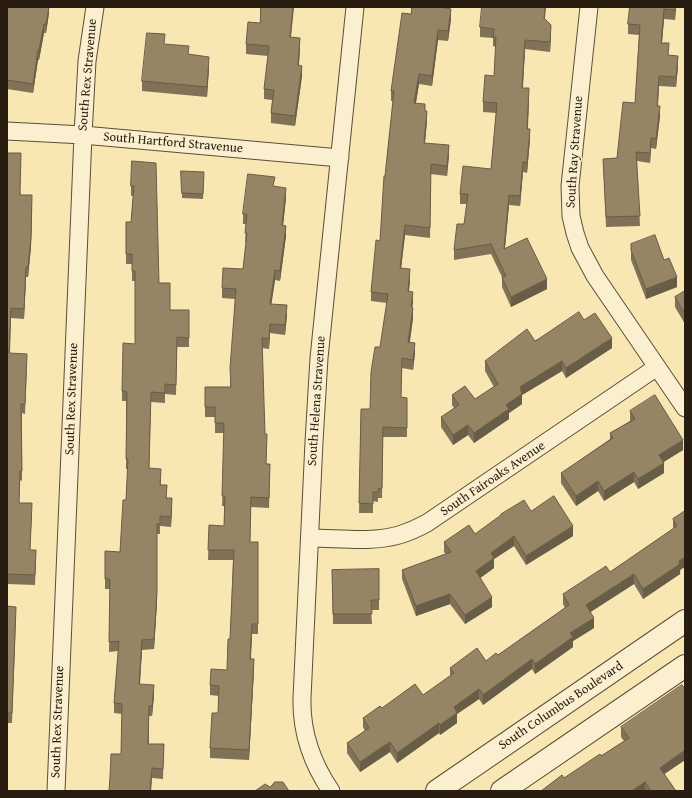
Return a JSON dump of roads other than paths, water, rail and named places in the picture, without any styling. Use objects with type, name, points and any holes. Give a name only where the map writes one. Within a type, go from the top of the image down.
[{"type":"street","name":"South Rex Stravenue","points":[[56,791],[82,135],[87,61],[95,7]]},
{"type":"street","name":"South Helena Stravenue","points":[[331,791],[314,763],[304,727],[302,709],[319,358],[356,7]]},
{"type":"street","name":"South Ray Stravenue","points":[[589,7],[570,186],[571,216],[580,248],[591,269],[685,408]]},
{"type":"street","name":"South Hartford Stravenue","points":[[7,131],[82,135],[340,158]]},
{"type":"street","name":"South Fairoaks Avenue","points":[[310,538],[382,538],[398,536],[420,526],[438,516],[657,367]]},
{"type":"street","name":"South Columbus Boulevard","points":[[436,791],[685,621]]},
{"type":"street","points":[[502,791],[685,666]]}]
